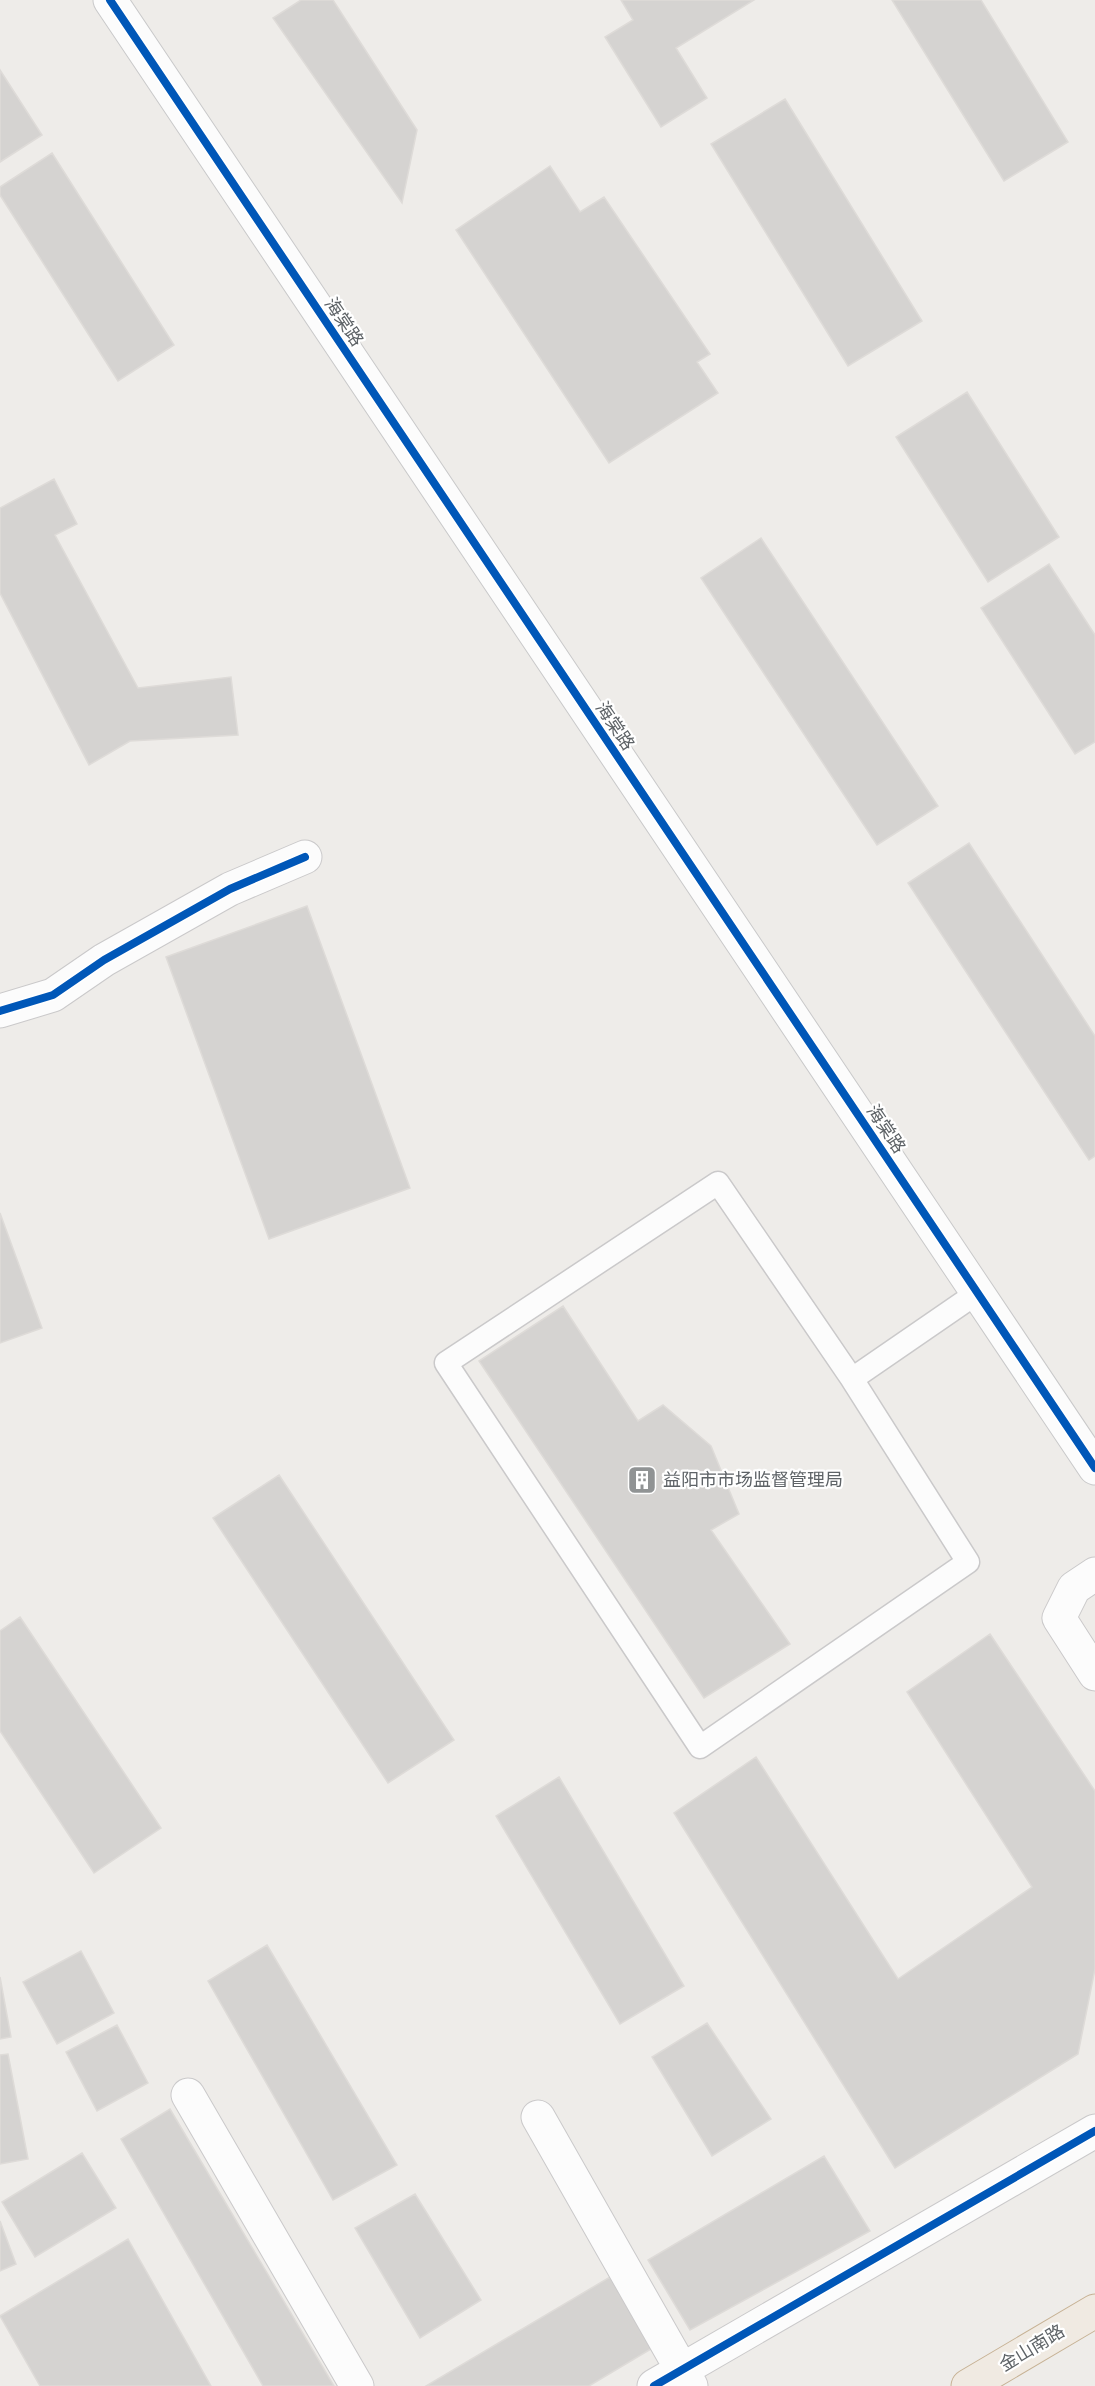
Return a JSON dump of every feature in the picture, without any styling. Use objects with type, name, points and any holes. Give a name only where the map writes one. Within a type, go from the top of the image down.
[{"type":"highway","name":"金山南路","points":[[968,2386],[1095,2311]]},
{"type":"street","name":"海棠路","points":[[110,0],[1095,1468]]},
{"type":"street","points":[[0,1011],[53,995],[104,960],[230,889],[305,857]]},
{"type":"street","points":[[1095,1574],[1074,1588],[1059,1618],[1095,1674]]},
{"type":"street","points":[[188,2095],[357,2386]]},
{"type":"street","points":[[538,2117],[687,2378]]},
{"type":"street","points":[[654,2386],[687,2378],[1095,2131]]},
{"type":"lane","points":[[718,1183],[852,1378],[968,1562],[700,1747],[446,1363],[718,1183]]},
{"type":"lane","points":[[852,1378],[977,1293]]},
{"type":"building","points":[[301,0],[333,0],[417,130],[402,203],[273,18]]},
{"type":"building","points":[[621,0],[754,0],[676,48],[707,98],[661,127],[605,37],[633,20]]},
{"type":"building","points":[[892,0],[981,0],[1068,142],[1004,181]]},
{"type":"building","points":[[0,70],[42,135],[0,162]]},
{"type":"building","points":[[785,99],[922,321],[848,366],[711,144]]},
{"type":"building","points":[[52,153],[174,345],[118,381],[0,195],[0,187]]},
{"type":"building","points":[[550,166],[580,212],[604,197],[710,354],[697,362],[718,393],[609,463],[456,230]]},
{"type":"building","points":[[967,392],[1059,537],[988,582],[896,437]]},
{"type":"building","points":[[54,479],[77,524],[55,535],[138,688],[231,677],[238,735],[130,741],[89,765],[0,593],[0,508]]},
{"type":"building","points":[[761,538],[938,806],[877,845],[701,578]]},
{"type":"building","points":[[1049,564],[1095,635],[1095,742],[1075,754],[981,608]]},
{"type":"building","points":[[969,843],[1095,1036],[1095,1156],[1089,1160],[908,883]]},
{"type":"building","points":[[307,906],[410,1188],[269,1239],[166,957]]},
{"type":"building","points":[[0,1213],[42,1328],[0,1343]]},
{"type":"building","name":"益阳市市场监督管理局","points":[[563,1306],[638,1421],[663,1405],[711,1446],[739,1514],[711,1530],[790,1644],[704,1698],[479,1361]]},
{"type":"building","points":[[279,1475],[454,1740],[388,1783],[213,1518]]},
{"type":"building","points":[[20,1617],[161,1828],[94,1873],[0,1731],[0,1631]]},
{"type":"building","points":[[990,1634],[1095,1791],[1095,1969],[1078,2054],[895,2168],[674,1813],[756,1757],[898,1979],[1032,1887],[907,1692]]},
{"type":"building","points":[[559,1777],[684,1986],[620,2024],[496,1816]]},
{"type":"building","points":[[267,1945],[397,2165],[333,2200],[208,1981]]},
{"type":"building","points":[[81,1951],[114,2013],[57,2044],[23,1982]]},
{"type":"building","points":[[0,1977],[11,2037],[0,2039]]},
{"type":"building","points":[[707,2023],[771,2119],[712,2156],[652,2057]]},
{"type":"building","points":[[117,2025],[148,2083],[97,2111],[66,2052]]},
{"type":"building","points":[[8,2054],[28,2159],[0,2164],[0,2055]]},
{"type":"building","points":[[170,2109],[334,2386],[263,2386],[121,2139]]},
{"type":"building","points":[[82,2153],[116,2208],[35,2257],[2,2202]]},
{"type":"building","points":[[824,2156],[870,2231],[690,2330],[648,2260]]},
{"type":"building","points":[[415,2194],[481,2300],[420,2338],[355,2228]]},
{"type":"building","points":[[0,2221],[16,2264],[0,2271]]},
{"type":"building","points":[[128,2239],[211,2386],[40,2386],[0,2316]]},
{"type":"building","points":[[610,2277],[651,2349],[589,2386],[426,2386]]},
{"type":"cycle path","points":[[110,0],[1095,1468]]},
{"type":"cycle path","points":[[0,1011],[53,995],[104,960],[230,889],[305,857]]},
{"type":"cycle path","points":[[654,2386],[1095,2131]]},
{"type":"place","name":"益阳市市场监督管理局","points":[[642,1480]]}]
